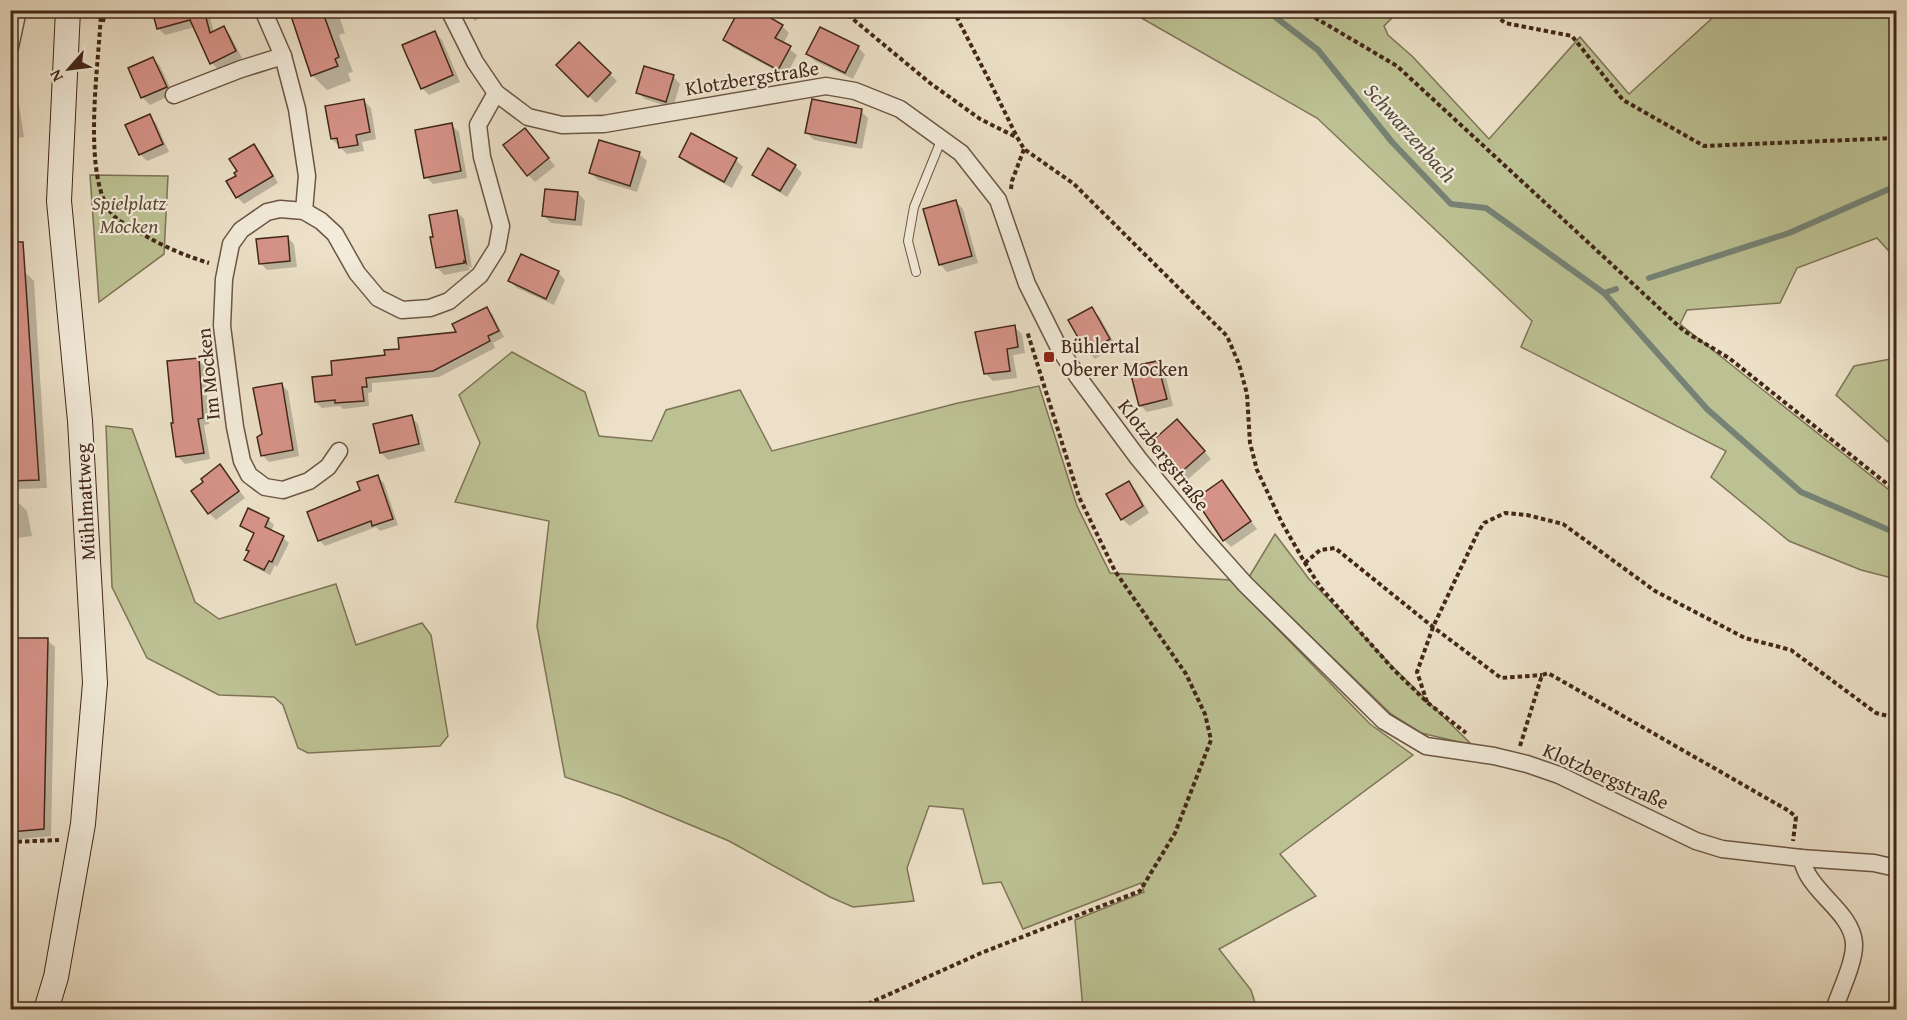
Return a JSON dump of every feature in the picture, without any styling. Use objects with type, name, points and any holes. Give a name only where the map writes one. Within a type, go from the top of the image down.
[{"type":"main road","name":"Mühlmattweg","points":[[49,1000],[80,841],[95,683],[80,421],[59,201],[68,10]]},
{"type":"street","points":[[10,47],[18,10]]},
{"type":"street","points":[[264,10],[283,56],[297,109],[307,176],[304,211],[321,220],[334,234],[357,273],[378,298],[402,310],[430,308],[449,302],[480,275],[497,248],[501,226],[482,157],[478,125],[496,93]]},
{"type":"street","name":"Klotzbergstraße","points":[[450,10],[475,62],[496,93],[528,117],[562,125],[604,124],[826,86],[855,91],[900,109],[961,153],[998,200],[1027,284],[1059,348],[1138,458],[1217,554],[1245,584],[1384,721],[1426,746],[1494,756],[1559,775],[1696,841],[1722,849],[1874,862],[1896,868]]},
{"type":"street","points":[[174,95],[241,69],[283,56]]},
{"type":"street","name":"Im Mocken","points":[[304,211],[280,209],[267,212],[241,230],[231,244],[226,267],[222,326],[235,427],[242,461],[249,475],[265,487],[283,490],[309,481],[328,467],[339,451]]},
{"type":"street","points":[[1796,857],[1848,924],[1854,944],[1852,957],[1834,1010]]},
{"type":"lane","points":[[916,272],[908,241],[914,207],[942,138]]},
{"type":"path","points":[[103,10],[93,108],[97,182],[105,203],[115,217],[160,245],[226,267]]},
{"type":"path","points":[[842,10],[930,83],[980,118],[1017,137]]},
{"type":"path","points":[[953,10],[1024,149],[1074,184],[1227,336],[1239,364],[1247,394],[1250,443],[1257,470],[1282,523],[1321,588],[1394,670],[1428,703],[1494,756]]},
{"type":"path","points":[[1302,10],[1397,66],[1684,331],[1729,358],[1896,491]]},
{"type":"path","points":[[1489,10],[1505,23],[1572,36],[1623,100],[1704,146],[1896,138]]},
{"type":"path","points":[[854,1010],[981,953],[1140,891],[1174,833],[1211,740],[1205,714],[1186,674],[1115,571],[1079,497],[1025,323]]},
{"type":"path","points":[[1428,703],[1417,672],[1433,627],[1478,532],[1484,523],[1505,513],[1527,515],[1563,524],[1655,591],[1745,638],[1791,650],[1876,713],[1896,718]]},
{"type":"path","points":[[1305,562],[1320,550],[1335,548],[1501,678],[1548,673],[1789,811],[1796,818],[1796,857]]},
{"type":"path","points":[[1515,761],[1542,675]]},
{"type":"path","points":[[10,843],[46,839],[80,841]]},
{"type":"green space","points":[[1129,11],[1399,11],[1384,26],[1388,35],[1413,57],[1489,139],[1580,37],[1629,94],[1720,11],[1896,11],[1896,259],[1877,238],[1797,268],[1780,303],[1687,310],[1680,324],[1896,494],[1896,579],[1861,570],[1789,541],[1711,477],[1726,451],[1521,347],[1532,321],[1317,118]]},
{"type":"green space","name":"Spielplatz Mocken","points":[[90,175],[168,176],[164,254],[99,302]]},
{"type":"green space","points":[[512,352],[585,392],[599,436],[652,441],[666,410],[740,390],[772,451],[958,403],[1039,386],[1077,506],[1110,573],[1230,580],[1370,724],[1413,755],[1280,854],[1316,896],[1219,949],[1251,990],[1257,1009],[1083,1009],[1075,920],[1144,892],[1141,883],[1023,929],[1001,882],[983,884],[963,809],[929,806],[907,868],[914,901],[853,907],[830,897],[729,841],[621,796],[565,777],[537,626],[549,521],[455,502],[480,443],[459,395]]},
{"type":"green space","points":[[1896,358],[1896,449],[1836,395],[1854,366]]},
{"type":"green space","points":[[106,426],[132,429],[195,602],[219,619],[336,584],[356,645],[422,623],[431,635],[448,736],[440,746],[308,753],[298,748],[283,705],[274,697],[219,695],[147,658],[112,587]]},
{"type":"green space","points":[[1275,534],[1309,579],[1472,745],[1421,733],[1391,714],[1249,577]]},
{"type":"building","points":[[152,10],[204,10],[210,33],[224,26],[236,51],[210,64],[190,20],[157,29]]},
{"type":"building","points":[[289,10],[322,10],[339,57],[335,59],[338,66],[311,76]]},
{"type":"building","points":[[739,10],[757,10],[783,25],[775,38],[791,46],[778,70],[723,40]]},
{"type":"building","points":[[820,27],[859,46],[845,73],[806,54]]},
{"type":"building","points":[[435,31],[453,75],[421,89],[402,45]]},
{"type":"building","points":[[579,42],[611,73],[588,97],[556,65]]},
{"type":"building","points":[[153,57],[167,87],[141,98],[128,68]]},
{"type":"building","points":[[644,66],[674,75],[666,102],[636,93]]},
{"type":"building","points":[[364,99],[370,132],[356,135],[358,145],[339,148],[337,138],[331,139],[325,106]]},
{"type":"building","points":[[812,99],[862,109],[856,143],[805,133]]},
{"type":"building","points":[[150,114],[163,144],[139,155],[125,125]]},
{"type":"building","points":[[452,123],[461,171],[424,178],[415,130]]},
{"type":"building","points":[[525,128],[549,158],[527,176],[503,145]]},
{"type":"building","points":[[691,133],[737,158],[724,182],[679,157]]},
{"type":"building","points":[[599,140],[640,152],[630,186],[589,173]]},
{"type":"building","points":[[254,144],[273,176],[236,198],[226,181],[236,176],[234,173],[237,171],[229,159]]},
{"type":"building","points":[[768,148],[796,165],[780,191],[752,175]]},
{"type":"building","points":[[545,189],[578,192],[575,220],[542,216]]},
{"type":"building","points":[[956,200],[972,256],[939,265],[923,209]]},
{"type":"building","points":[[457,210],[466,263],[464,261],[464,263],[436,268],[430,237],[433,237],[429,215]]},
{"type":"building","points":[[288,236],[290,261],[259,264],[256,239]]},
{"type":"building","points":[[10,242],[23,242],[39,480],[10,481]]},
{"type":"building","points":[[521,254],[559,271],[546,299],[508,281]]},
{"type":"building","points":[[487,307],[499,331],[488,336],[490,341],[433,371],[366,378],[367,387],[362,387],[364,401],[315,402],[312,377],[332,375],[331,361],[385,355],[384,350],[399,349],[398,338],[456,332],[452,324]]},
{"type":"building","points":[[1092,307],[1110,339],[1087,353],[1068,320]]},
{"type":"building","points":[[1015,325],[1018,347],[1007,349],[1010,371],[984,374],[975,332]]},
{"type":"building","points":[[199,358],[203,418],[198,419],[204,453],[176,457],[171,423],[173,423],[167,361]]},
{"type":"building","points":[[1157,361],[1167,399],[1139,406],[1129,367]]},
{"type":"building","points":[[282,383],[293,450],[261,456],[257,437],[262,434],[253,388]]},
{"type":"building","points":[[412,415],[419,444],[380,453],[373,424]]},
{"type":"building","points":[[1177,419],[1205,451],[1178,475],[1150,443]]},
{"type":"building","points":[[220,464],[239,491],[208,514],[191,491],[203,482],[201,479]]},
{"type":"building","points":[[378,475],[393,519],[372,526],[371,521],[318,541],[307,512],[360,490],[357,482]]},
{"type":"building","points":[[1222,480],[1251,521],[1223,541],[1195,499]]},
{"type":"building","points":[[1129,481],[1143,506],[1121,520],[1106,494]]},
{"type":"building","points":[[248,508],[269,518],[265,527],[284,536],[272,562],[269,561],[264,570],[244,560],[254,533],[240,526]]},
{"type":"building","points":[[10,638],[48,638],[44,829],[10,832]]},
{"type":"waterway","name":"Schwarzenbach","points":[[1266,10],[1318,50],[1392,142],[1451,204],[1486,208],[1604,293]]},
{"type":"waterway","name":"Schwarzenbach","points":[[1649,278],[1789,233],[1896,186]]},
{"type":"waterway","name":"Schwarzenbach","points":[[1616,289],[1604,293],[1707,409],[1801,492],[1896,533]]},
{"type":"place","name":"Bühlertal Oberer Mocken","points":[[1049,357]]}]
